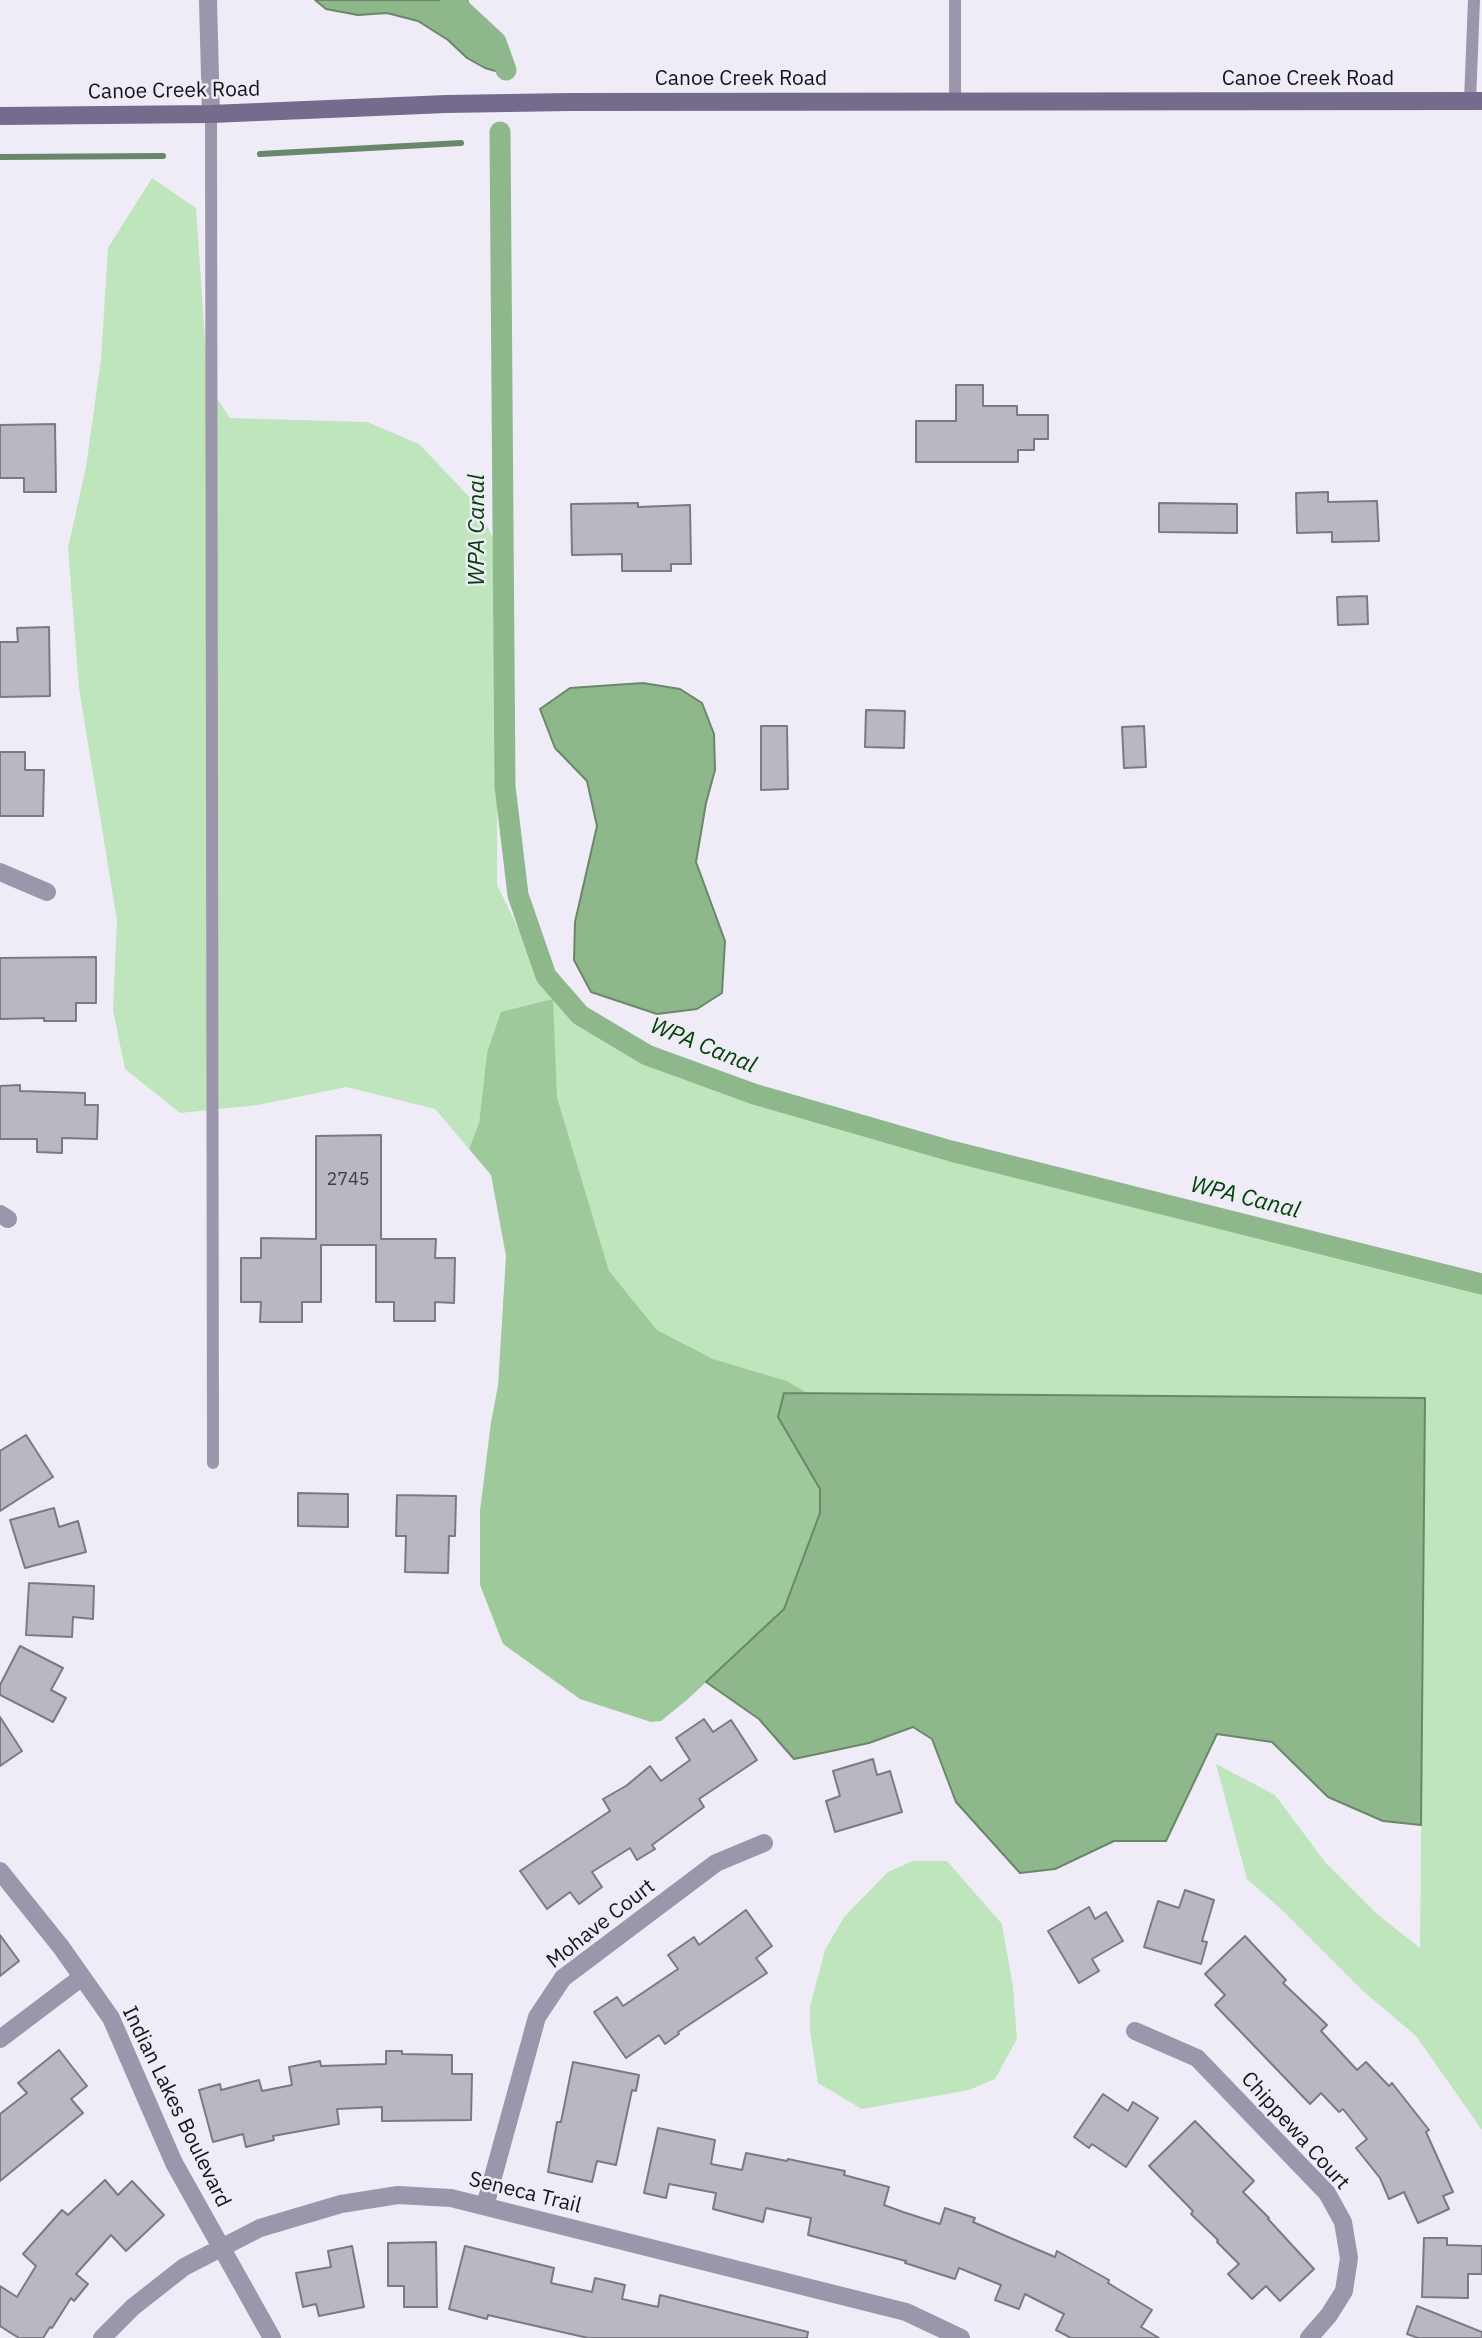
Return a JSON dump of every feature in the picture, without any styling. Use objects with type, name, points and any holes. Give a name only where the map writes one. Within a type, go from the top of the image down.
[{"type":"main road","name":"Canoe Creek Road","points":[[0,116],[211,114],[446,104],[570,102],[1476,101]]},
{"type":"street","points":[[208,0],[211,114]]},
{"type":"street","points":[[0,872],[47,892]]},
{"type":"street","name":"Mohave Court","points":[[485,2206],[537,2017],[563,1978],[716,1863],[764,1843]]},
{"type":"street","name":"Indian Lakes Boulevard","points":[[0,1871],[111,2018],[174,2163],[272,2338]]},
{"type":"street","points":[[0,2039],[82,1977]]},
{"type":"street","name":"Chippewa Court","points":[[1135,2031],[1197,2058],[1327,2193],[1343,2222],[1349,2258],[1344,2291],[1329,2315],[1309,2338]]},
{"type":"street","name":"Seneca Trail","points":[[102,2338],[133,2307],[184,2267],[260,2228],[341,2204],[398,2195],[451,2198],[906,2312],[961,2338]]},
{"type":"lane","points":[[955,0],[955,102]]},
{"type":"lane","points":[[1474,0],[1476,101]]},
{"type":"lane","points":[[211,114],[213,1462]]},
{"type":"shaded area","points":[[315,0],[467,0],[471,11],[481,23],[498,32],[499,72],[467,58],[448,40],[418,21],[387,13],[358,15],[326,9]]},
{"type":"shaded area","points":[[152,178],[196,208],[208,385],[230,418],[367,422],[419,444],[478,506],[498,550],[497,885],[553,999],[682,1079],[1049,1181],[1482,1285],[1482,2130],[1416,2036],[1363,1991],[1247,1879],[1216,1764],[1275,1795],[1325,1862],[1377,1914],[1420,1948],[1425,1398],[809,1394],[787,1381],[713,1359],[657,1330],[609,1271],[557,1097],[552,999],[487,1053],[479,1123],[469,1149],[435,1109],[346,1087],[258,1105],[180,1113],[125,1069],[113,1010],[117,921],[79,688],[68,548],[86,467],[101,359],[108,248]]},
{"type":"shaded area","points":[[643,683],[680,689],[702,703],[714,734],[715,770],[706,803],[696,862],[725,941],[722,993],[697,1009],[657,1014],[591,992],[574,960],[575,922],[597,826],[587,781],[555,748],[540,709],[570,688]]},
{"type":"shaded area","points":[[553,999],[557,1097],[609,1271],[657,1330],[713,1359],[787,1381],[809,1394],[784,1393],[778,1417],[820,1489],[820,1513],[784,1609],[661,1721],[651,1722],[580,1699],[503,1644],[480,1585],[480,1511],[498,1386],[506,1256],[491,1175],[469,1149],[479,1123],[487,1053],[501,1012]]},
{"type":"shaded area","points":[[784,1393],[1425,1398],[1421,1825],[1383,1821],[1328,1797],[1272,1742],[1217,1734],[1166,1841],[1114,1841],[1055,1869],[1020,1873],[956,1802],[932,1739],[913,1727],[869,1743],[794,1759],[759,1719],[706,1682],[784,1609],[820,1513],[820,1489],[778,1417]]},
{"type":"shaded area","points":[[913,1861],[947,1861],[1002,1924],[1013,1987],[1017,2039],[995,2079],[969,2090],[862,2109],[818,2083],[810,2031],[810,2006],[825,1950],[844,1917],[888,1872]]},
{"type":"building","points":[[956,385],[983,385],[983,406],[1017,406],[1017,415],[1048,415],[1048,439],[1034,439],[1034,450],[1018,450],[1018,462],[916,462],[916,421],[956,421]]},
{"type":"building","points":[[55,424],[56,492],[24,492],[24,478],[0,478],[0,425]]},
{"type":"building","points":[[1328,492],[1328,502],[1377,501],[1379,541],[1332,542],[1332,532],[1297,533],[1296,493]]},
{"type":"building","points":[[638,503],[638,507],[690,505],[691,564],[671,564],[671,571],[622,571],[622,554],[572,555],[571,504]]},
{"type":"building","points":[[1159,503],[1237,504],[1237,533],[1159,532]]},
{"type":"building","points":[[1367,596],[1368,624],[1338,625],[1337,597]]},
{"type":"building","points":[[49,627],[50,696],[0,697],[0,642],[18,642],[17,628]]},
{"type":"building","points":[[866,710],[905,711],[904,748],[865,747]]},
{"type":"building","points":[[761,726],[787,726],[788,789],[761,790]]},
{"type":"building","points":[[1144,726],[1146,767],[1124,768],[1122,727]]},
{"type":"building","points":[[0,752],[25,752],[25,770],[44,770],[43,816],[0,816]]},
{"type":"building","points":[[96,957],[96,1003],[76,1003],[76,1021],[44,1021],[44,1018],[0,1019],[0,958]]},
{"type":"building","points":[[20,1085],[20,1091],[85,1093],[85,1105],[98,1105],[97,1139],[62,1138],[62,1153],[37,1152],[37,1139],[0,1139],[0,1086]]},
{"type":"building","points":[[381,1135],[381,1239],[436,1239],[435,1258],[455,1258],[454,1303],[435,1302],[435,1321],[394,1321],[394,1302],[376,1302],[376,1245],[321,1245],[321,1302],[302,1302],[302,1322],[260,1322],[261,1302],[241,1302],[241,1258],[261,1258],[261,1238],[316,1239],[316,1136]]},
{"type":"building","points":[[26,1435],[53,1477],[0,1511],[0,1451]]},
{"type":"building","points":[[298,1493],[348,1494],[348,1527],[298,1526]]},
{"type":"building","points":[[397,1495],[456,1496],[455,1536],[449,1536],[448,1573],[405,1572],[406,1536],[396,1536]]},
{"type":"building","points":[[54,1508],[59,1527],[78,1521],[86,1552],[25,1568],[10,1520]]},
{"type":"building","points":[[29,1583],[94,1586],[93,1619],[73,1617],[72,1637],[26,1635]]},
{"type":"building","points":[[20,1646],[63,1668],[51,1690],[66,1698],[53,1722],[0,1695],[0,1685]]},
{"type":"building","points":[[0,1717],[22,1751],[0,1766]]},
{"type":"building","points":[[704,1719],[713,1732],[731,1720],[757,1760],[699,1799],[704,1807],[652,1845],[655,1849],[637,1860],[630,1848],[592,1872],[602,1887],[579,1904],[570,1892],[547,1909],[520,1871],[610,1811],[603,1799],[626,1786],[650,1766],[661,1781],[690,1760],[676,1738]]},
{"type":"building","points":[[873,1759],[877,1775],[890,1771],[902,1812],[835,1832],[826,1801],[840,1796],[833,1771]]},
{"type":"building","points":[[1185,1890],[1214,1900],[1202,1941],[1207,1942],[1201,1964],[1144,1947],[1158,1901],[1179,1908]]},
{"type":"building","points":[[1089,1907],[1095,1919],[1106,1912],[1123,1941],[1092,1959],[1099,1971],[1079,1983],[1048,1931]]},
{"type":"building","points":[[746,1910],[772,1946],[756,1958],[767,1973],[678,2032],[679,2034],[665,2044],[659,2035],[626,2058],[594,2012],[617,1997],[623,2006],[678,1969],[668,1955],[694,1937],[699,1945]]},
{"type":"building","points":[[0,1935],[19,1961],[0,1976]]},
{"type":"building","points":[[1245,1936],[1286,1980],[1283,1983],[1327,2025],[1321,2031],[1357,2070],[1366,2062],[1389,2086],[1392,2083],[1429,2130],[1426,2132],[1453,2192],[1443,2196],[1449,2209],[1418,2223],[1404,2192],[1389,2199],[1380,2178],[1356,2148],[1367,2139],[1343,2109],[1339,2112],[1321,2093],[1310,2104],[1215,2005],[1225,1995],[1205,1974]]},
{"type":"building","points":[[59,2050],[87,2086],[71,2099],[83,2113],[0,2181],[0,2114],[27,2093],[18,2083]]},
{"type":"building","points":[[386,2051],[452,2055],[452,2074],[472,2074],[471,2120],[382,2121],[382,2107],[337,2109],[339,2124],[273,2136],[274,2140],[246,2147],[243,2134],[213,2142],[199,2090],[220,2084],[221,2090],[259,2080],[262,2091],[292,2085],[289,2067],[320,2061],[321,2066],[386,2064]]},
{"type":"building","points":[[573,2062],[639,2075],[636,2091],[632,2090],[616,2165],[597,2161],[592,2182],[548,2172],[557,2122],[561,2122]]},
{"type":"building","points":[[1103,2094],[1128,2111],[1133,2102],[1158,2118],[1126,2167],[1092,2144],[1089,2148],[1074,2137]]},
{"type":"building","points":[[1195,2121],[1254,2181],[1243,2192],[1314,2269],[1280,2301],[1266,2286],[1252,2299],[1228,2274],[1239,2264],[1149,2166]]},
{"type":"building","points":[[658,2128],[715,2140],[711,2164],[742,2170],[746,2153],[845,2171],[844,2175],[889,2187],[884,2205],[940,2224],[945,2208],[975,2218],[973,2222],[1055,2257],[1057,2251],[1109,2280],[1108,2283],[1152,2310],[1141,2327],[1159,2338],[1071,2338],[1056,2330],[1064,2314],[1025,2294],[1019,2309],[995,2300],[1001,2285],[959,2268],[955,2279],[905,2263],[906,2261],[808,2235],[811,2218],[766,2208],[763,2222],[713,2209],[716,2193],[669,2184],[666,2198],[644,2193]]},
{"type":"building","points":[[105,2180],[118,2195],[132,2181],[164,2215],[126,2251],[111,2235],[76,2274],[88,2284],[74,2301],[71,2298],[52,2328],[50,2327],[43,2338],[19,2338],[0,2326],[0,2286],[17,2297],[36,2266],[23,2254],[62,2210],[68,2215]]},
{"type":"building","points":[[1424,2238],[1447,2238],[1447,2245],[1482,2246],[1482,2274],[1468,2274],[1468,2298],[1422,2297]]},
{"type":"building","points":[[436,2242],[437,2307],[404,2307],[404,2286],[388,2286],[388,2243]]},
{"type":"building","points":[[352,2246],[364,2307],[319,2316],[316,2304],[303,2307],[296,2273],[331,2267],[328,2251]]},
{"type":"building","points":[[465,2246],[554,2268],[551,2283],[592,2292],[595,2278],[625,2285],[622,2299],[658,2307],[660,2295],[808,2332],[807,2338],[588,2338],[449,2309]]},
{"type":"building","points":[[1417,2306],[1482,2332],[1482,2338],[1418,2338],[1407,2334]]},
{"type":"waterway","name":"WPA Canal","points":[[451,0],[496,42],[506,70]]},
{"type":"waterway","name":"WPA Canal","points":[[500,132],[505,786],[518,895],[546,976],[580,1015],[647,1055],[754,1094],[951,1151],[1482,1284]]},
{"type":"waterway","points":[[260,154],[461,143]]},
{"type":"waterway","points":[[0,157],[163,156]]}]
